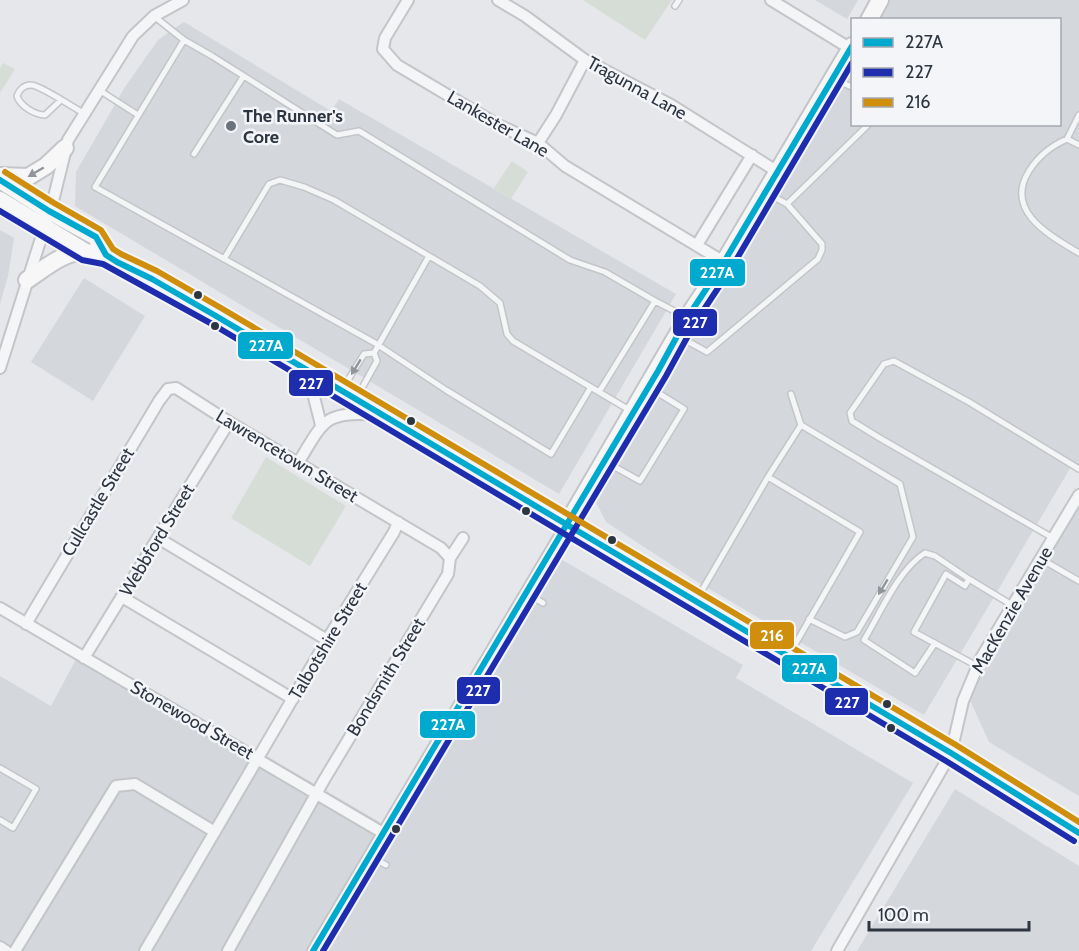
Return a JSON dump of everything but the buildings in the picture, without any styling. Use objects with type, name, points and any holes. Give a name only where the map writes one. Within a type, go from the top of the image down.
[{"type":"main road","points":[[870,18],[880,0]]},
{"type":"main road","points":[[567,524],[687,318],[724,262],[851,50]]},
{"type":"main road","points":[[0,178],[28,177],[46,166],[65,148]]},
{"type":"main road","points":[[0,178],[86,252]]},
{"type":"main road","points":[[0,200],[96,237],[106,255]]},
{"type":"main road","points":[[27,280],[56,261],[80,251],[106,255],[297,364],[351,392],[382,416],[951,753],[1079,833]]},
{"type":"street","points":[[0,368],[47,219],[68,140],[133,36],[154,16],[183,0]]},
{"type":"street","name":"Lankester Lane","points":[[407,0],[385,38],[383,49],[397,65],[498,125],[538,143],[566,166],[724,262]]},
{"type":"street","name":"Tragunna Lane","points":[[498,0],[525,16],[585,60],[670,105],[778,172]]},
{"type":"street","points":[[771,0],[851,47]]},
{"type":"street","points":[[538,143],[556,115],[585,60]]},
{"type":"street","points":[[697,245],[752,155]]},
{"type":"street","points":[[297,364],[314,397],[321,426]]},
{"type":"street","name":"Lawrencetown Street","points":[[176,388],[398,522]]},
{"type":"street","name":"Cullcastle Street","points":[[26,624],[159,401],[168,389],[176,388]]},
{"type":"street","points":[[298,463],[321,426],[336,416],[349,413],[382,416]]},
{"type":"street","name":"Webbford Street","points":[[84,658],[229,422]]},
{"type":"street","name":"MacKenzie Avenue","points":[[837,951],[951,753],[963,700],[977,666],[1079,495]]},
{"type":"street","points":[[398,522],[441,548],[450,558]]},
{"type":"street","name":"Talbotshire Street","points":[[145,951],[398,522]]},
{"type":"street","points":[[313,951],[567,524]]},
{"type":"street","points":[[158,538],[327,640]]},
{"type":"street","name":"Bondsmith Street","points":[[228,951],[317,794],[448,574],[450,558],[463,538]]},
{"type":"street","points":[[122,597],[293,699]]},
{"type":"street","name":"Stonewood Street","points":[[0,608],[383,833]]},
{"type":"street","points":[[15,951],[116,786],[135,784],[215,832]]},
{"type":"street","points":[[0,947],[6,951]]},
{"type":"lane","points":[[154,16],[184,40],[337,135],[359,131],[570,260],[604,272],[687,318]]},
{"type":"lane","points":[[184,40],[95,187],[378,346],[551,454],[591,387]]},
{"type":"lane","points":[[194,154],[243,77]]},
{"type":"lane","points":[[834,80],[851,87]]},
{"type":"lane","points":[[61,100],[45,115],[39,115],[21,104],[17,96],[23,87],[28,84],[34,85],[61,100],[85,114]]},
{"type":"lane","points":[[99,90],[138,115]]},
{"type":"lane","points":[[1079,115],[1067,139],[1050,146],[1035,161],[1025,177],[1020,195],[1027,212],[1047,234],[1079,253]]},
{"type":"lane","points":[[787,204],[867,126]]},
{"type":"lane","points":[[1067,139],[1079,145]]},
{"type":"lane","points":[[224,259],[268,184],[279,180],[304,187],[334,200],[491,293],[500,303],[507,334],[513,341],[633,412]]},
{"type":"lane","points":[[678,336],[708,352],[818,258],[822,244],[787,204],[766,193]]},
{"type":"lane","points":[[374,353],[429,256]]},
{"type":"lane","points":[[599,392],[655,301]]},
{"type":"lane","points":[[374,353],[377,361],[362,388],[351,392],[348,380],[364,354],[374,353]]},
{"type":"lane","points":[[1053,538],[852,421],[850,413],[884,364],[894,361],[969,402],[1079,469]]},
{"type":"lane","points":[[604,461],[640,482],[684,409],[648,387]]},
{"type":"lane","points":[[791,394],[801,424],[900,484],[913,537],[857,632],[845,638],[809,619]]},
{"type":"lane","points":[[696,601],[801,424]]},
{"type":"lane","points":[[768,477],[860,532],[788,656]]},
{"type":"lane","points":[[935,643],[915,673],[864,640],[897,584],[909,568],[925,553],[936,556],[1012,605]]},
{"type":"lane","points":[[1041,559],[1079,581]]},
{"type":"lane","points":[[969,579],[965,586],[946,574],[914,632],[977,666]]},
{"type":"lane","points":[[526,593],[543,603]]},
{"type":"lane","points":[[0,768],[36,789],[13,828],[0,820]]},
{"type":"lane","points":[[369,856],[386,865]]},
{"type":"shaded area","points":[[583,0],[672,0],[645,40]]},
{"type":"shaded area","points":[[815,0],[858,0],[847,19]]},
{"type":"shaded area","points":[[888,0],[1079,0],[1079,468],[1072,465],[924,715],[696,581],[606,522],[595,500],[851,60],[851,126],[1061,126],[1061,18],[876,18]]},
{"type":"shaded area","points":[[184,22],[331,111],[339,99],[676,294],[559,494],[75,206],[76,172],[125,87],[158,40]]},
{"type":"shaded area","points":[[3,63],[15,69],[0,93],[0,68]]},
{"type":"shaded area","points":[[512,161],[528,172],[511,199],[494,188]]},
{"type":"shaded area","points":[[0,230],[14,238],[8,276],[0,304]]},
{"type":"shaded area","points":[[84,278],[145,316],[93,401],[31,362]]},
{"type":"shaded area","points":[[266,457],[346,506],[310,566],[231,518]]},
{"type":"shaded area","points":[[1079,507],[1079,796],[989,742],[969,698],[982,666]]},
{"type":"shaded area","points":[[559,558],[743,665],[736,678],[913,783],[811,951],[0,951],[0,676],[51,706],[81,650],[378,821],[393,834]]},
{"type":"shaded area","points":[[955,789],[1079,866],[1079,951],[857,951]]},
{"type":"transit line","name":"227A","points":[[313,951],[658,371],[687,318],[724,262],[851,48]]},
{"type":"transit line","name":"227","points":[[323,951],[666,376],[695,323],[732,267],[851,65]]},
{"type":"transit line","name":"216","points":[[5,172],[101,230],[113,249],[121,254],[157,271],[221,308],[956,745],[1079,822]]},
{"type":"transit line","name":"227A","points":[[0,180],[96,237],[106,255],[117,262],[152,279],[216,316],[951,753],[1079,833]]},
{"type":"transit line","name":"227","points":[[0,211],[82,260],[103,264],[212,324],[946,761],[1074,841]]},
{"type":"place","name":"The Runner's Core","points":[[231,126]]}]
